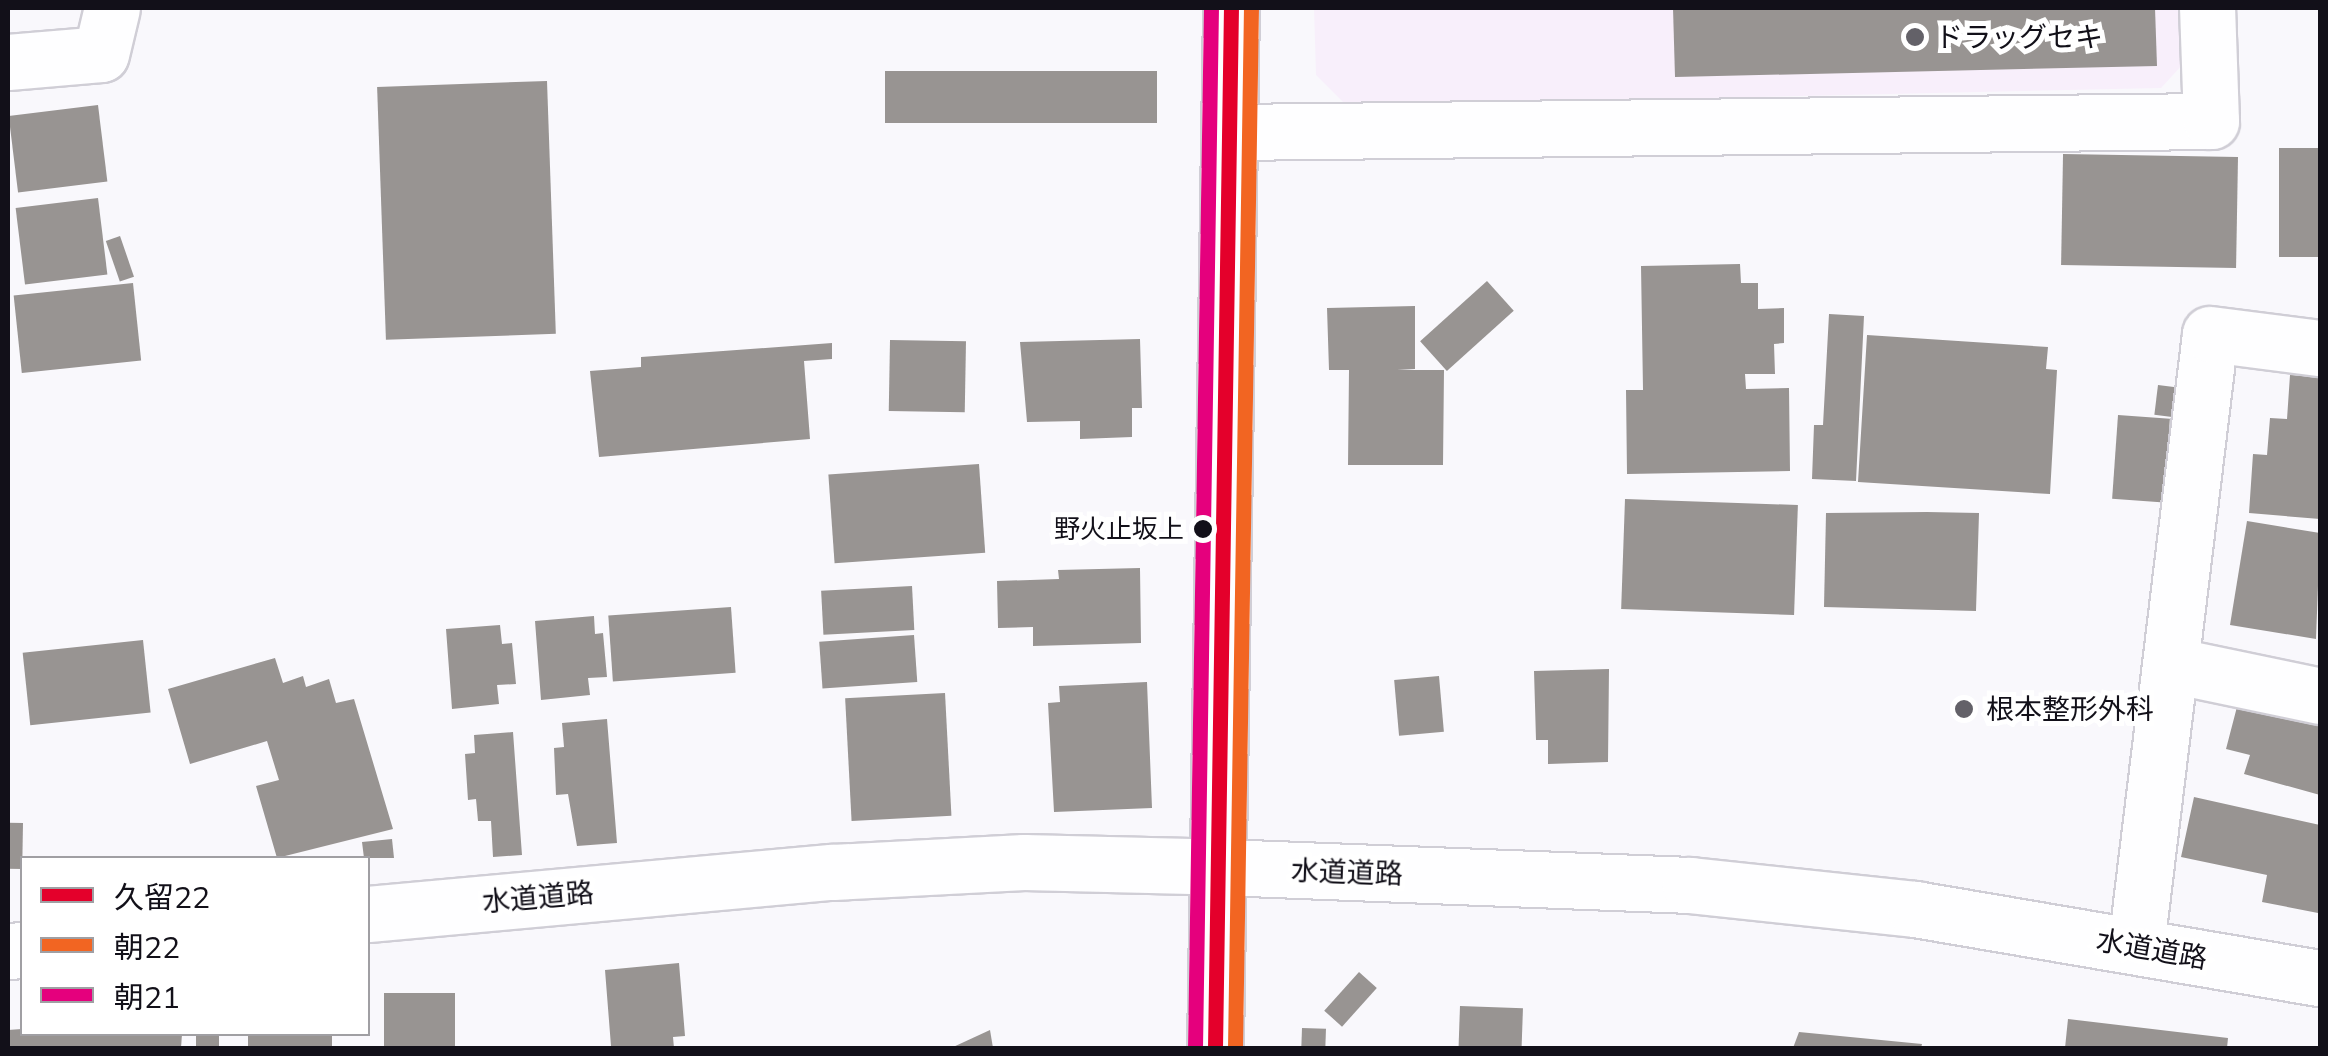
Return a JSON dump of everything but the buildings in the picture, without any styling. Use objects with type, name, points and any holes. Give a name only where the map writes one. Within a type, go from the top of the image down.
[{"type":"street","points":[[8,62],[102,54],[112,8]]},
{"type":"street","points":[[1215,1048],[1222,867],[1231,8]]},
{"type":"street","points":[[1229,132],[2211,121],[2206,8]]},
{"type":"street","points":[[2136,946],[2210,334],[2320,348]]},
{"type":"street","points":[[2172,665],[2320,696]]},
{"type":"street","name":"水道道路","points":[[370,914],[834,872],[1024,862],[1222,867],[1690,885],[1915,909],[2320,978]]},
{"type":"shaded area","points":[[1314,8],[2180,8],[2184,63],[2161,88],[1347,106],[1316,75]]},
{"type":"transit line","name":"朝21","points":[[1195,1048],[1211,8]]},
{"type":"transit line","name":"久留22","points":[[1215,1048],[1231,8]]},
{"type":"transit line","name":"朝22","points":[[1235,1048],[1251,8]]},
{"type":"place","name":"ドラッグセキ","points":[[1915,37]]},
{"type":"place","name":"野火止坂上","points":[[1203,529]]},
{"type":"place","name":"根本整形外科","points":[[1964,709]]}]
